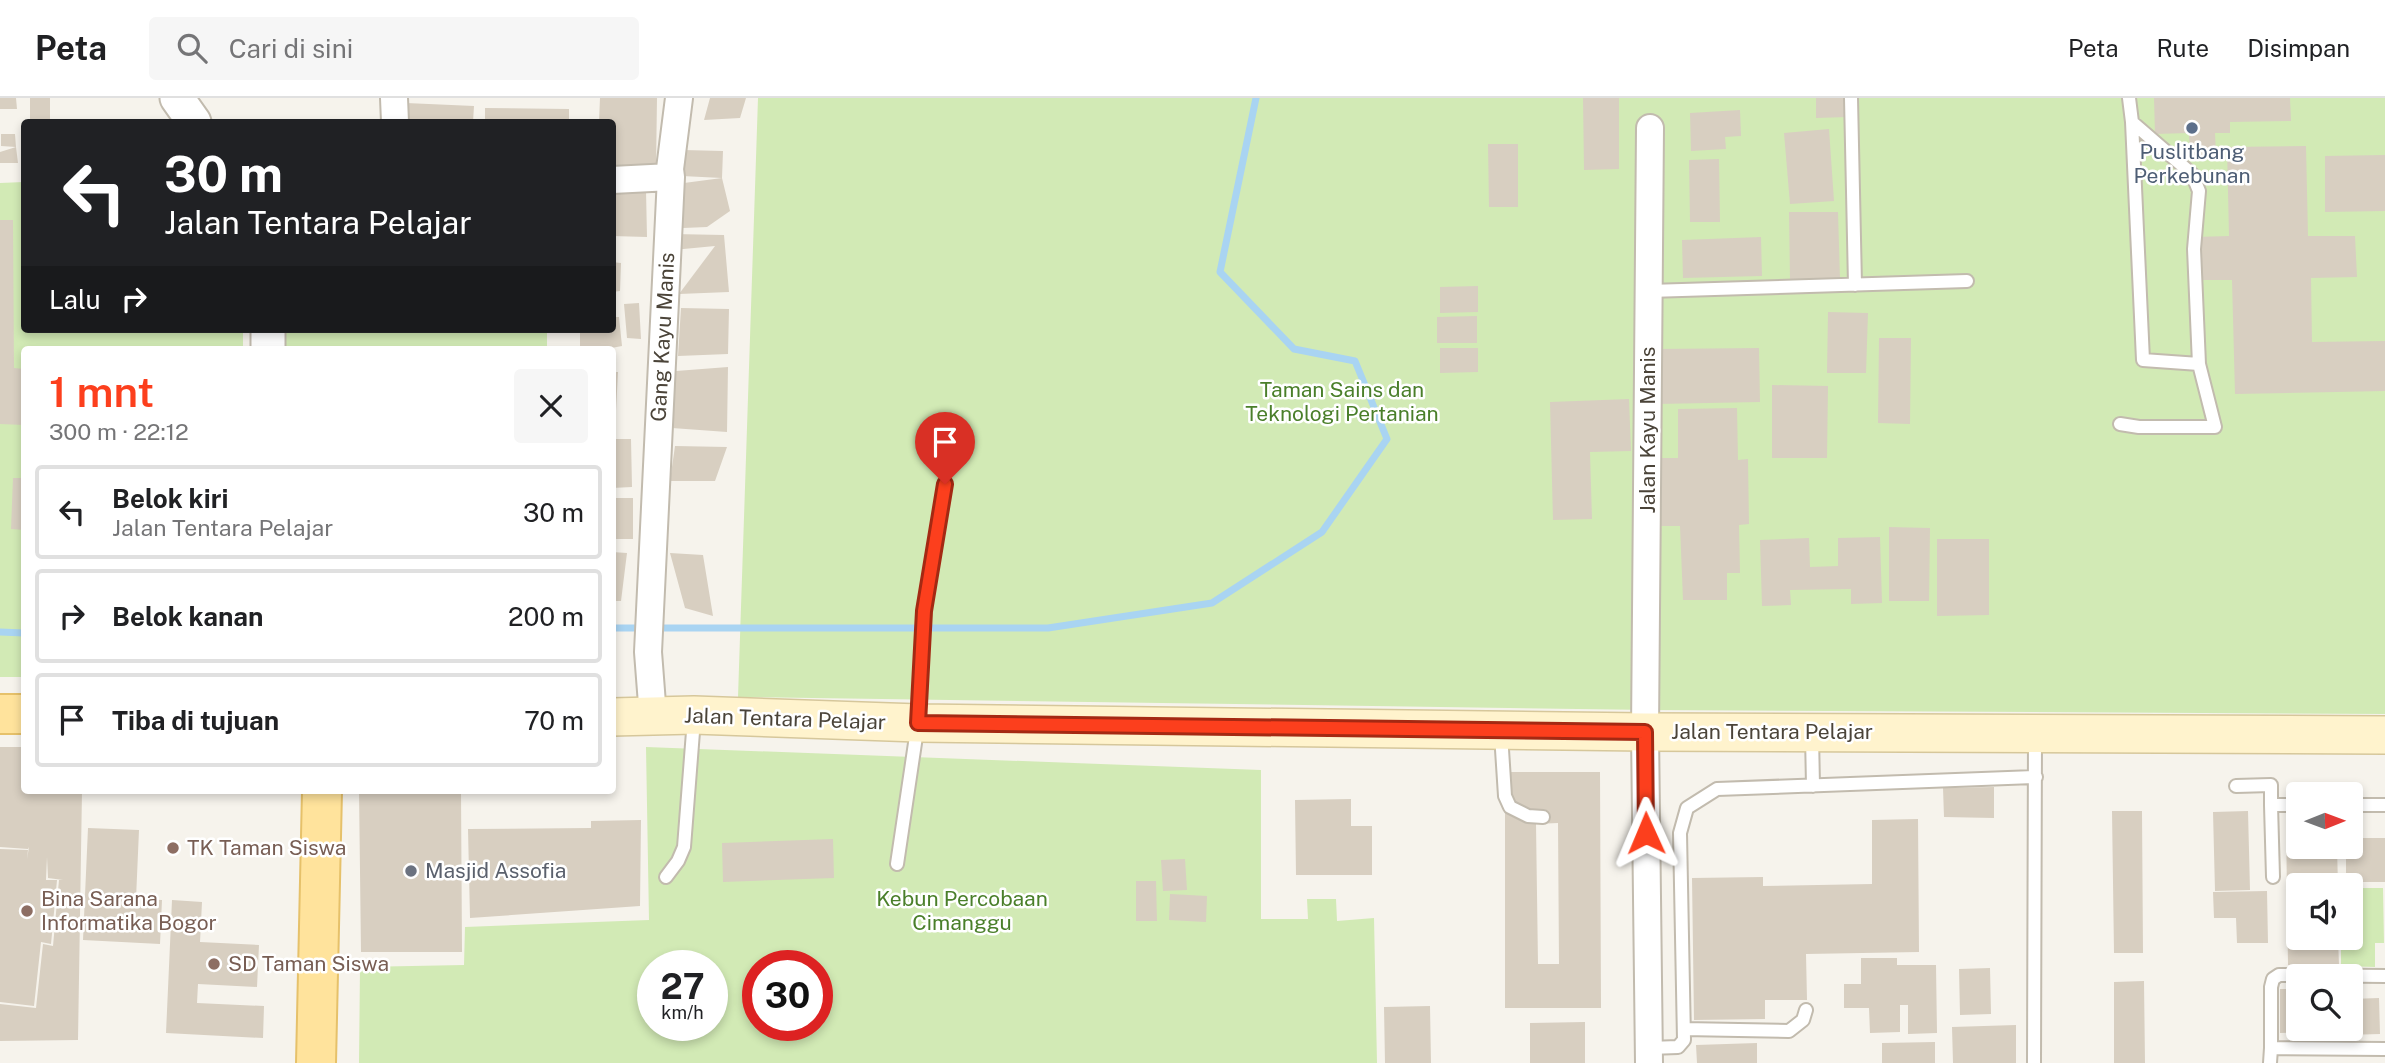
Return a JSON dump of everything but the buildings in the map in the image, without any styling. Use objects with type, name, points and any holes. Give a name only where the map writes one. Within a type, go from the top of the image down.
[{"type":"main road","points":[[0,714],[21,714]]},
{"type":"main road","name":"Jalan Tentara Pelajar","points":[[616,717],[694,715],[918,723],[1645,732],[2385,735]]},
{"type":"main road","points":[[322,794],[328,958],[338,1063]]},
{"type":"main road","points":[[316,1063],[328,958],[340,794]]},
{"type":"street","points":[[177,98],[192,119]]},
{"type":"street","points":[[394,98],[395,119]]},
{"type":"street","name":"Gang Kayu Manis","points":[[653,717],[648,652],[651,576],[670,169],[679,98]]},
{"type":"street","name":"Jalan Kayu Manis","points":[[1649,1055],[1645,732],[1650,128]]},
{"type":"street","points":[[616,180],[671,177]]},
{"type":"lane","points":[[1851,98],[1855,285]]},
{"type":"lane","points":[[2129,98],[2143,360],[2199,364]]},
{"type":"lane","points":[[2120,424],[2139,427],[2215,427],[2199,364],[2194,249],[2199,191],[2192,174],[2132,122]]},
{"type":"lane","points":[[1649,290],[1967,281]]},
{"type":"lane","points":[[897,864],[918,723],[920,646],[924,611],[945,484]]},
{"type":"lane","points":[[666,877],[684,847],[694,715]]},
{"type":"lane","points":[[1501,730],[1505,796],[1510,807],[1528,816],[1543,817]]},
{"type":"lane","points":[[1812,731],[1813,786]]},
{"type":"lane","points":[[2035,733],[2035,1063]]},
{"type":"lane","points":[[1649,1055],[1678,1047],[1684,1040],[1680,833],[1687,807],[1717,789],[2036,777]]},
{"type":"lane","points":[[2236,786],[2271,785],[2273,877]]},
{"type":"lane","points":[[2271,805],[2286,805]]},
{"type":"lane","points":[[2363,805],[2385,805]]},
{"type":"lane","points":[[2270,1063],[2273,979],[2279,975],[2385,976]]},
{"type":"lane","points":[[1684,1029],[1789,1031],[1803,1020],[1806,1010]]},
{"type":"lane","points":[[2272,1048],[2385,1049]]},
{"type":"green space","name":"Taman Sains dan Teknologi Pertanian","points":[[758,98],[2385,98],[2385,714],[1650,710],[738,697]]},
{"type":"green space","points":[[21,182],[21,333],[243,333],[243,346],[21,346],[21,677],[0,677],[0,183]]},
{"type":"green space","points":[[284,333],[547,333],[547,346],[284,346]]},
{"type":"green space","name":"Kebun Percobaan Cimanggu","points":[[646,747],[1261,770],[1261,919],[1308,919],[1307,899],[1336,899],[1337,921],[1374,918],[1377,1063],[359,1063],[360,967],[464,965],[465,927],[649,920]]},
{"type":"green space","points":[[2363,888],[2383,888],[2384,943],[2375,943],[2375,967],[2341,964],[2341,950],[2363,950]]},
{"type":"waterway","points":[[655,628],[1048,628],[1212,603],[1322,532],[1387,439],[1355,361],[1294,349],[1220,272],[1256,98]]},
{"type":"waterway","points":[[616,628],[643,628]]},
{"type":"waterway","points":[[0,632],[21,633]]},
{"type":"place","name":"Puslitbang Perkebunan","points":[[2192,128]]},
{"type":"place","name":"TK Taman Siswa","points":[[173,848]]},
{"type":"place","name":"Masjid Assofia","points":[[411,871]]},
{"type":"place","name":"Bina Sarana Informatika Bogor","points":[[27,911]]},
{"type":"place","name":"SD Taman Siswa","points":[[214,964]]},
{"type":"route","points":[[945,484],[920,646],[918,723],[1645,732],[1646,833]]}]
